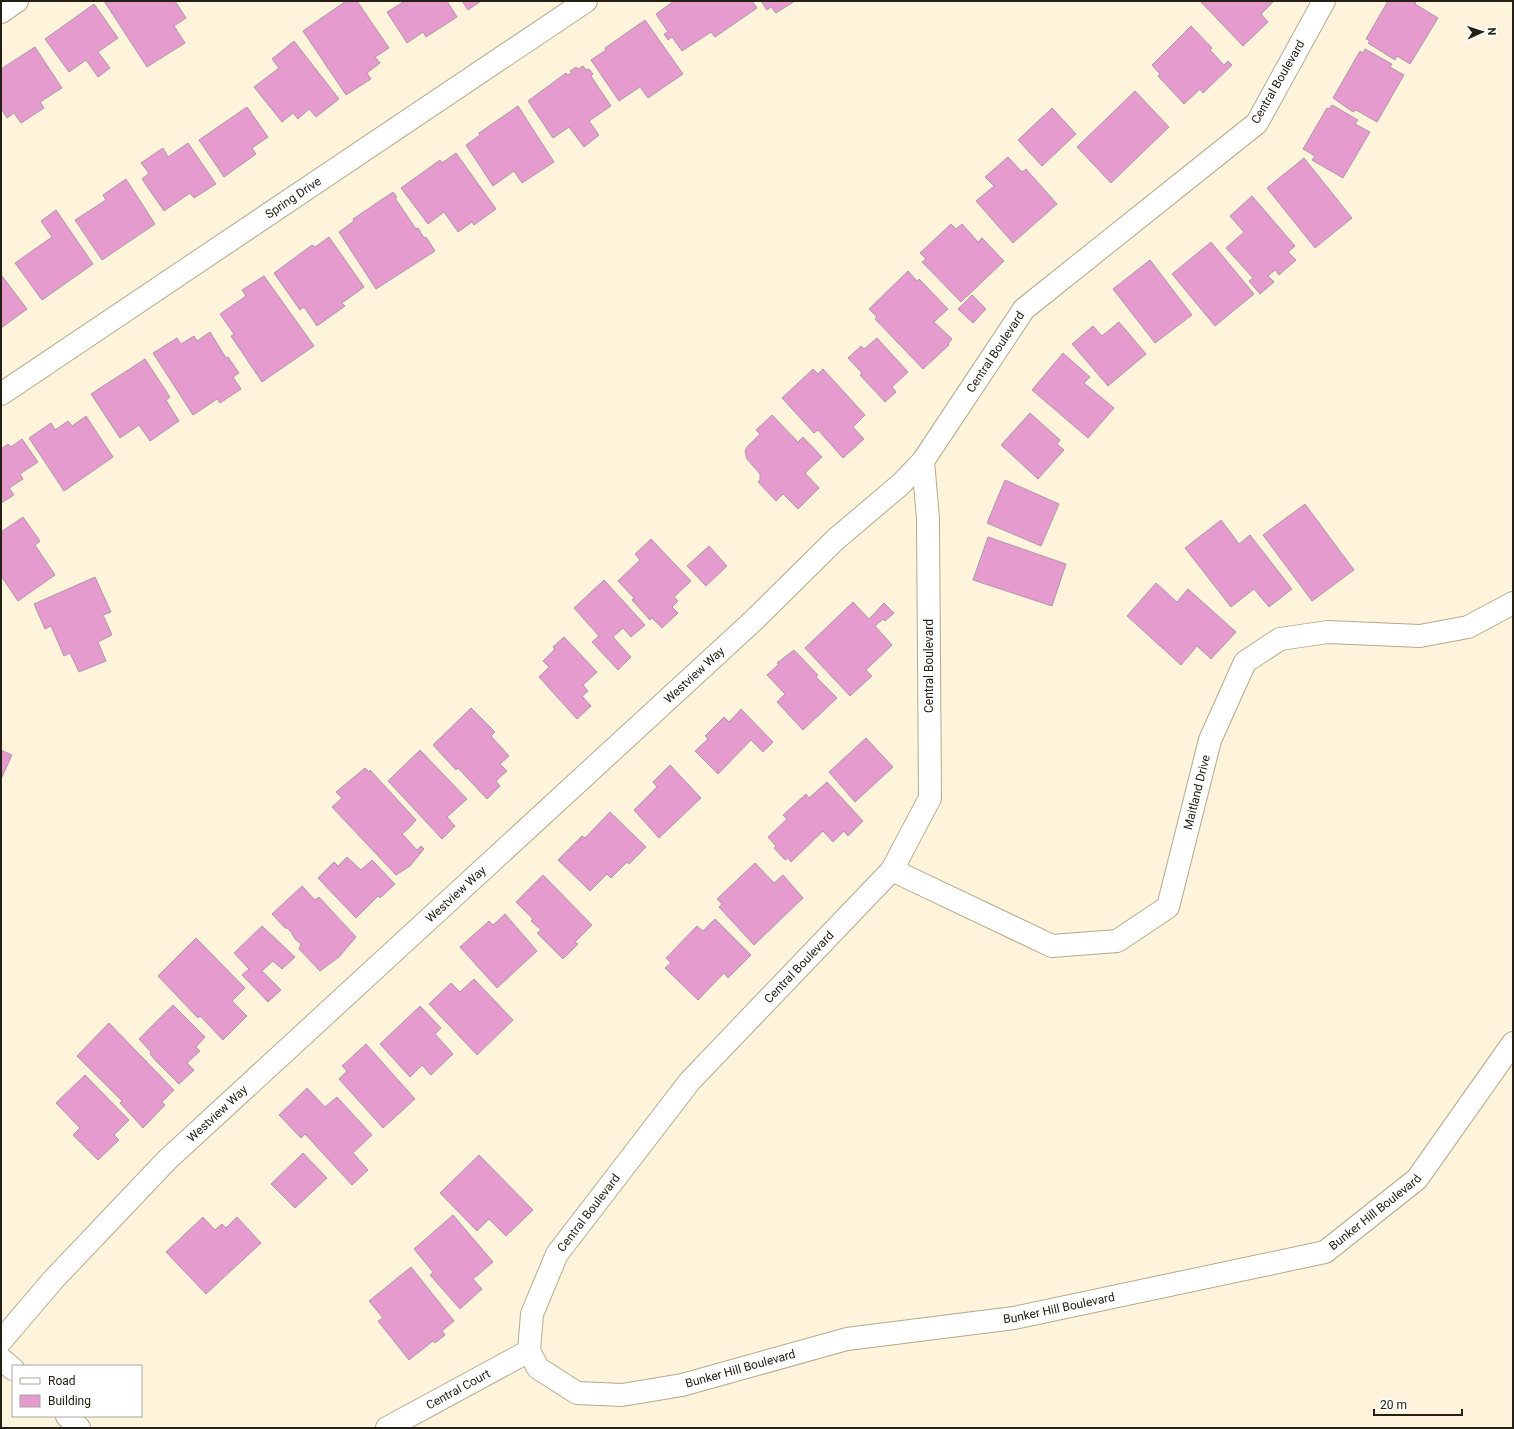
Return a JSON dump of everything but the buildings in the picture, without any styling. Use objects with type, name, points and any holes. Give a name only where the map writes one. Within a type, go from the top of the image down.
[{"type":"street","points":[[1,12],[17,1]]},
{"type":"street","name":"Spring Drive","points":[[1,394],[586,1]]},
{"type":"street","name":"Central Boulevard","points":[[529,1351],[532,1314],[557,1254],[690,1081],[892,870],[930,798],[928,519],[923,461],[1024,309],[1257,123],[1324,1]]},
{"type":"street","name":"Westview Way","points":[[1,1341],[53,1280],[167,1160],[753,621],[836,539],[901,484],[923,461]]},
{"type":"street","name":"Maitland Drive","points":[[892,870],[1052,946],[1117,941],[1168,907],[1210,740],[1245,662],[1280,640],[1328,632],[1420,636],[1468,626],[1513,603]]},
{"type":"street","name":"Bunker Hill Boulevard","points":[[529,1351],[538,1368],[577,1392],[622,1395],[682,1385],[847,1340],[1014,1318],[1325,1252],[1417,1179],[1513,1043]]},
{"type":"street","name":"Central Court","points":[[387,1428],[529,1351]]},
{"type":"street","points":[[1,1359],[12,1368]]},
{"type":"street","points":[[68,1417],[79,1428]]}]
